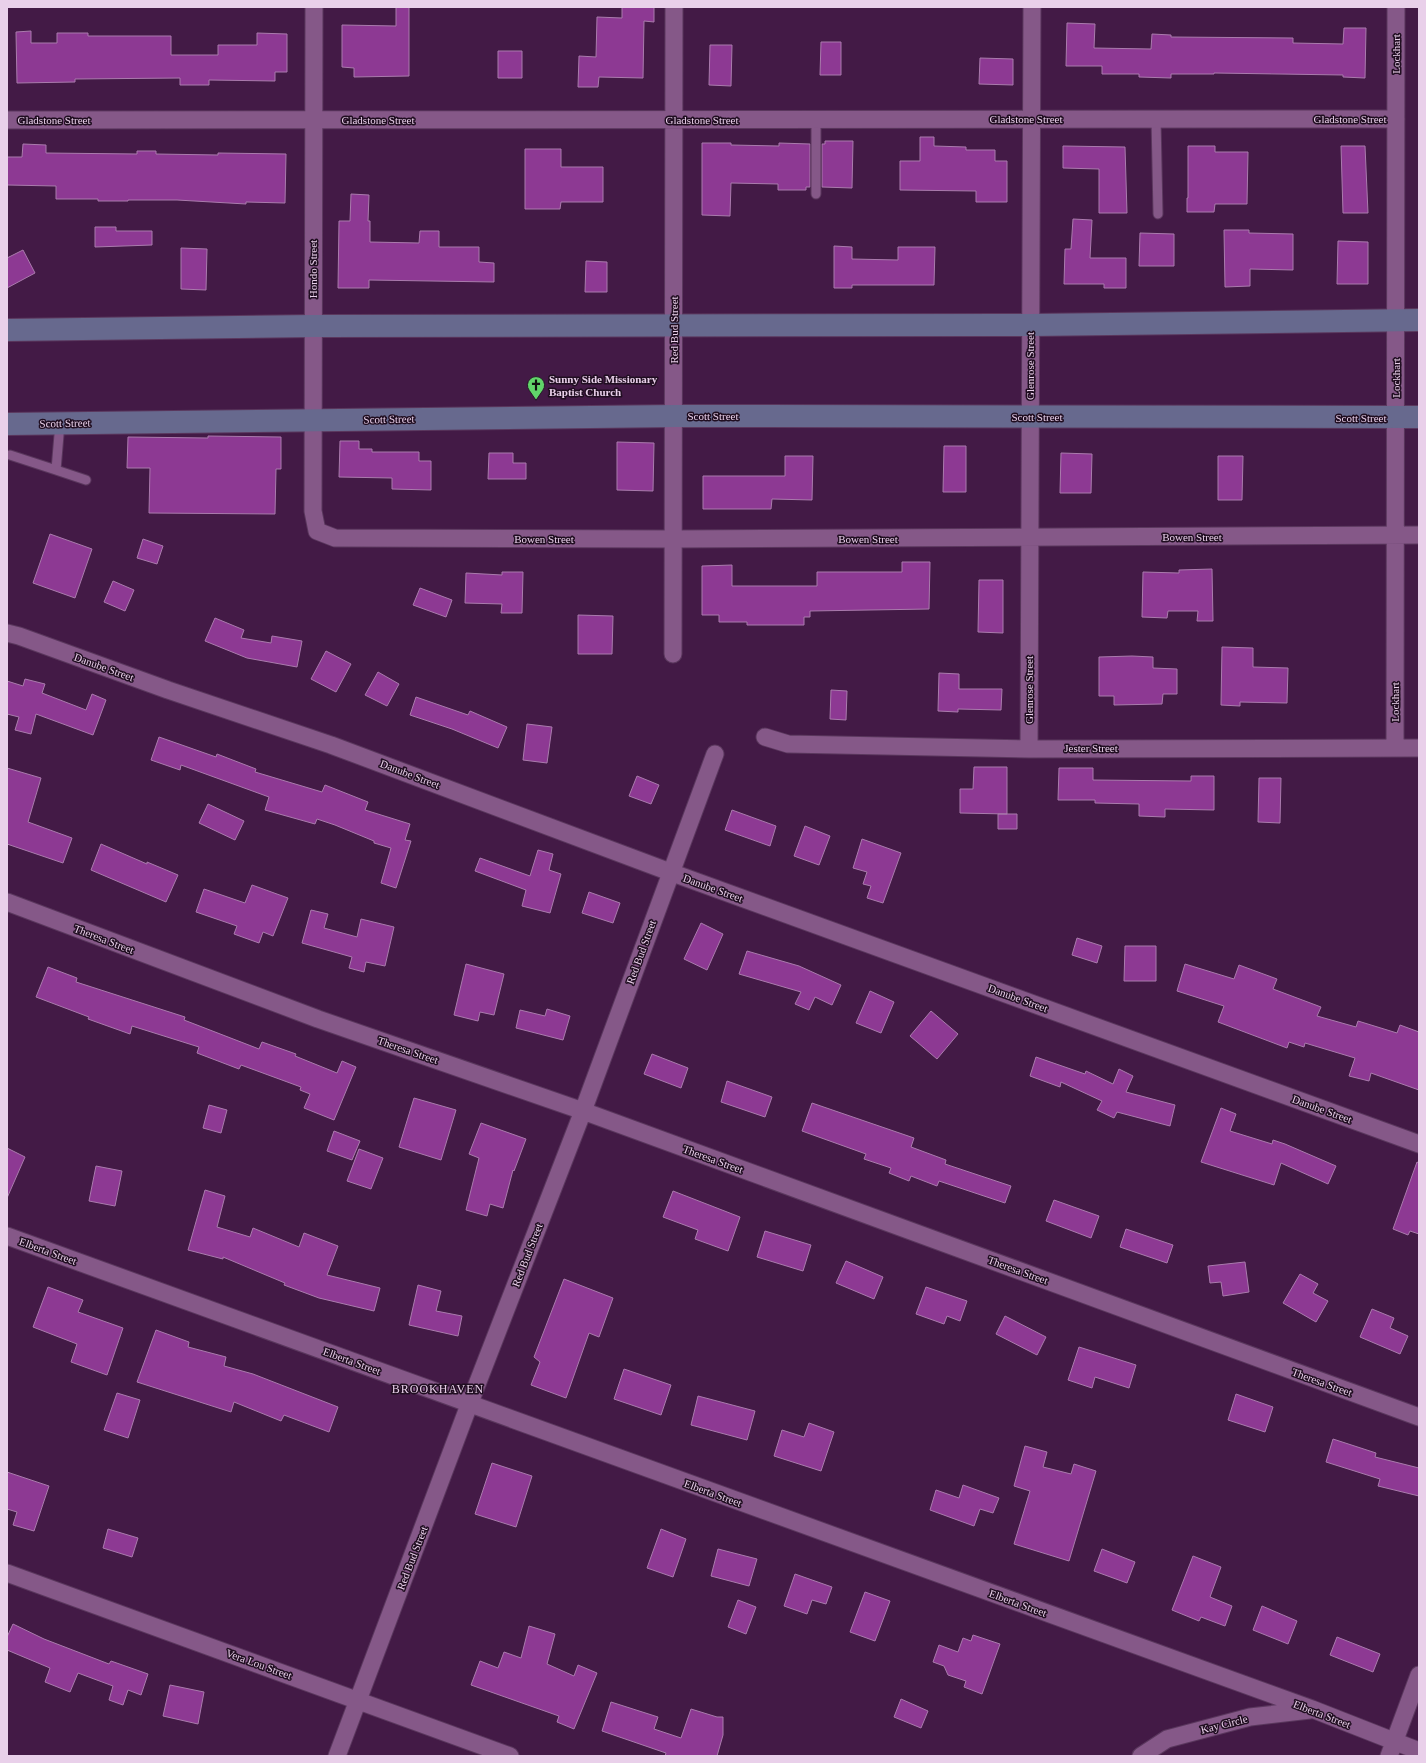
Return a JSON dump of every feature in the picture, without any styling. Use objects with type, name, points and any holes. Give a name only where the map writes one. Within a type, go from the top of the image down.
[{"type":"main road","points":[[7,330],[314,326],[1031,325],[1419,320]]},
{"type":"main road","name":"Scott Street","points":[[7,424],[314,419],[674,416],[1419,418]]},
{"type":"street","name":"Hondo Street","points":[[314,7],[313,511],[318,531]]},
{"type":"street","name":"Red Bud Street","points":[[673,654],[674,7]]},
{"type":"street","name":"Glenrose Street","points":[[1029,748],[1032,7]]},
{"type":"street","name":"Lockhart","points":[[1395,748],[1396,7]]},
{"type":"street","name":"Gladstone Street","points":[[7,120],[1396,119]]},
{"type":"street","name":"Bowen Street","points":[[318,531],[335,538],[674,539],[1419,536]]},
{"type":"street","name":"Danube Street","points":[[7,633],[168,690],[331,745],[670,872],[1419,1144]]},
{"type":"street","name":"Jester Street","points":[[765,737],[788,744],[1029,748],[1419,748]]},
{"type":"street","name":"Red Bud Street","points":[[337,1756],[583,1111],[670,872],[715,754]]},
{"type":"street","name":"Theresa Street","points":[[7,902],[318,1019],[583,1111],[1419,1417]]},
{"type":"street","name":"Elberta Street","points":[[7,1236],[1312,1709],[1392,1749],[1419,1751]]},
{"type":"street","name":"Vera Lou Street","points":[[7,1574],[510,1756]]},
{"type":"street","points":[[1392,1749],[1419,1675]]},
{"type":"street","name":"Kay Circle","points":[[1141,1756],[1167,1739],[1250,1717],[1312,1709]]},
{"type":"lane","points":[[1156,119],[1158,214]]},
{"type":"lane","points":[[816,120],[816,194]]},
{"type":"lane","points":[[56,470],[60,423]]},
{"type":"lane","points":[[10,455],[86,480]]},
{"type":"building","points":[[396,7],[409,7],[409,76],[354,77],[354,68],[342,67],[342,25],[396,26]]},
{"type":"building","points":[[622,7],[654,7],[654,22],[644,21],[643,78],[599,77],[598,87],[578,87],[579,56],[596,57],[597,17],[622,18]]},
{"type":"building","points":[[1067,23],[1095,24],[1094,48],[1151,49],[1152,34],[1171,35],[1171,37],[1293,38],[1293,43],[1343,44],[1344,28],[1366,28],[1365,78],[1343,77],[1343,75],[1214,73],[1171,74],[1171,78],[1139,77],[1139,74],[1102,74],[1102,66],[1066,66]]},
{"type":"building","points":[[31,31],[31,43],[57,43],[57,33],[88,33],[88,36],[171,36],[171,55],[218,55],[218,45],[257,45],[257,33],[287,34],[287,72],[275,72],[275,81],[209,80],[209,85],[180,85],[180,78],[75,79],[75,82],[17,83],[16,32]]},
{"type":"building","points":[[821,42],[841,42],[841,75],[820,75]]},
{"type":"building","points":[[710,45],[732,45],[731,86],[709,85]]},
{"type":"building","points":[[498,51],[522,51],[522,78],[498,78]]},
{"type":"building","points":[[980,58],[1013,59],[1013,85],[979,84]]},
{"type":"building","points":[[920,137],[934,137],[934,146],[966,147],[966,150],[995,150],[995,161],[1007,161],[1007,202],[976,202],[976,191],[900,190],[900,161],[920,161]]},
{"type":"building","points":[[825,141],[853,141],[852,188],[822,187],[822,144],[825,144]]},
{"type":"building","points":[[702,143],[779,146],[779,143],[810,144],[810,187],[806,187],[806,190],[778,190],[778,184],[731,183],[730,216],[702,215]]},
{"type":"building","points":[[23,144],[46,145],[46,153],[137,154],[137,151],[156,151],[156,154],[286,154],[285,203],[246,202],[246,204],[177,200],[98,201],[98,199],[56,199],[56,186],[7,185],[7,157],[22,157]]},
{"type":"building","points":[[1063,146],[1125,147],[1127,213],[1099,213],[1099,169],[1063,168]]},
{"type":"building","points":[[1188,146],[1215,146],[1215,152],[1248,152],[1247,204],[1215,204],[1214,212],[1187,212]]},
{"type":"building","points":[[1341,146],[1365,146],[1368,213],[1343,213]]},
{"type":"building","points":[[525,149],[561,149],[561,167],[603,167],[603,202],[561,202],[560,209],[525,209]]},
{"type":"building","points":[[351,194],[369,195],[368,221],[370,221],[370,242],[419,243],[420,231],[439,231],[439,247],[479,247],[479,262],[494,263],[494,282],[369,280],[369,288],[338,288],[339,221],[350,221]]},
{"type":"building","points":[[1073,219],[1092,220],[1090,258],[1126,258],[1126,288],[1104,288],[1104,284],[1064,284],[1065,249],[1071,249]]},
{"type":"building","points":[[95,227],[116,227],[116,231],[152,231],[152,245],[95,247]]},
{"type":"building","points":[[1224,230],[1249,230],[1249,233],[1293,234],[1293,270],[1250,269],[1250,286],[1225,287]]},
{"type":"building","points":[[1140,233],[1174,234],[1174,266],[1139,266]]},
{"type":"building","points":[[1338,241],[1368,242],[1368,284],[1337,284]]},
{"type":"building","points":[[834,246],[852,247],[852,259],[898,260],[898,247],[935,247],[934,285],[852,285],[852,288],[834,288]]},
{"type":"building","points":[[181,248],[207,249],[206,290],[181,289]]},
{"type":"building","points":[[23,250],[35,273],[7,288],[7,258]]},
{"type":"building","points":[[586,261],[607,262],[607,292],[585,292]]},
{"type":"building","points":[[208,436],[281,437],[281,469],[276,469],[275,514],[149,513],[150,468],[127,468],[128,437],[208,438]]},
{"type":"building","points":[[340,441],[359,441],[359,449],[372,449],[372,452],[419,452],[419,461],[431,461],[431,490],[392,489],[392,478],[339,477]]},
{"type":"building","points":[[617,442],[654,443],[653,491],[617,490]]},
{"type":"building","points":[[944,446],[966,446],[966,492],[943,492]]},
{"type":"building","points":[[489,453],[513,453],[513,463],[526,463],[526,479],[488,479]]},
{"type":"building","points":[[1061,453],[1092,454],[1091,493],[1060,493]]},
{"type":"building","points":[[785,456],[813,456],[812,500],[772,499],[771,509],[703,509],[703,476],[785,476]]},
{"type":"building","points":[[1218,456],[1243,456],[1242,500],[1218,500]]},
{"type":"building","points":[[50,534],[92,549],[75,598],[33,583]]},
{"type":"building","points":[[143,539],[163,546],[157,564],[137,558]]},
{"type":"building","points":[[902,562],[930,562],[929,609],[810,611],[810,617],[804,617],[804,625],[747,625],[747,622],[719,622],[719,615],[702,615],[702,566],[732,565],[732,586],[817,586],[817,572],[902,572]]},
{"type":"building","points":[[1212,569],[1213,621],[1197,621],[1198,611],[1168,611],[1167,618],[1142,617],[1143,572],[1179,573],[1179,570]]},
{"type":"building","points":[[502,572],[523,572],[522,613],[501,613],[502,604],[465,603],[466,573],[502,575]]},
{"type":"building","points":[[979,580],[1003,580],[1003,633],[978,632]]},
{"type":"building","points":[[113,581],[134,590],[125,611],[104,602]]},
{"type":"building","points":[[420,588],[452,600],[446,617],[413,605]]},
{"type":"building","points":[[578,615],[613,616],[612,654],[578,654]]},
{"type":"building","points":[[215,618],[244,630],[241,638],[271,643],[272,636],[302,641],[297,667],[247,658],[205,641]]},
{"type":"building","points":[[1222,647],[1253,648],[1253,667],[1288,668],[1287,703],[1240,702],[1240,706],[1221,705]]},
{"type":"building","points":[[326,651],[351,664],[336,692],[311,679]]},
{"type":"building","points":[[1099,657],[1153,657],[1153,668],[1177,669],[1177,694],[1163,694],[1162,704],[1114,705],[1114,696],[1099,696]]},
{"type":"building","points":[[378,672],[399,684],[387,706],[365,695]]},
{"type":"building","points":[[939,673],[959,674],[959,689],[1002,689],[1001,710],[958,709],[958,712],[938,711]]},
{"type":"building","points":[[25,679],[45,684],[42,693],[86,710],[92,694],[106,700],[93,735],[36,714],[31,734],[15,730],[19,717],[7,714],[7,681],[23,686]]},
{"type":"building","points":[[831,690],[847,691],[846,720],[830,719]]},
{"type":"building","points":[[416,697],[468,715],[470,711],[507,727],[498,748],[452,729],[410,715]]},
{"type":"building","points":[[527,724],[552,727],[547,763],[523,760]]},
{"type":"building","points":[[159,737],[216,757],[217,754],[256,769],[255,772],[322,792],[325,785],[368,802],[365,810],[410,824],[405,840],[411,841],[396,888],[381,883],[391,848],[374,843],[374,841],[317,819],[315,824],[265,810],[269,797],[181,765],[180,770],[151,760]]},
{"type":"building","points":[[974,767],[1007,767],[1007,814],[960,813],[960,789],[973,789]]},
{"type":"building","points":[[7,768],[41,778],[28,822],[72,838],[63,863],[7,844]]},
{"type":"building","points":[[1059,768],[1093,768],[1093,780],[1191,781],[1191,776],[1214,776],[1214,810],[1165,809],[1165,817],[1139,816],[1139,804],[1095,803],[1095,800],[1058,800]]},
{"type":"building","points":[[637,776],[659,785],[651,804],[629,796]]},
{"type":"building","points":[[1259,778],[1281,778],[1280,823],[1258,822]]},
{"type":"building","points":[[208,804],[244,821],[235,840],[199,823]]},
{"type":"building","points":[[732,810],[776,826],[770,846],[725,830]]},
{"type":"building","points":[[998,814],[1017,814],[1017,829],[998,829]]},
{"type":"building","points":[[805,826],[830,836],[819,865],[794,856]]},
{"type":"building","points":[[862,839],[901,853],[883,903],[867,898],[871,886],[863,884],[867,872],[853,868]]},
{"type":"building","points":[[101,844],[147,864],[147,862],[178,875],[166,902],[91,870]]},
{"type":"building","points":[[538,850],[553,854],[549,870],[561,874],[550,913],[522,906],[526,890],[475,871],[480,858],[530,876]]},
{"type":"building","points":[[252,885],[288,898],[273,936],[263,932],[259,943],[234,934],[237,926],[196,912],[204,889],[245,903]]},
{"type":"building","points":[[589,892],[620,903],[613,923],[582,913]]},
{"type":"building","points":[[311,910],[328,914],[324,928],[357,937],[361,919],[394,927],[385,966],[366,962],[364,972],[349,968],[352,957],[302,943]]},
{"type":"building","points":[[701,923],[723,934],[707,970],[684,959]]},
{"type":"building","points":[[1077,938],[1102,946],[1097,963],[1072,955]]},
{"type":"building","points":[[1125,946],[1156,946],[1156,981],[1124,981]]},
{"type":"building","points":[[747,951],[799,966],[841,985],[832,1005],[815,997],[809,1010],[795,1004],[801,992],[739,974]]},
{"type":"building","points":[[466,964],[504,974],[494,1015],[480,1012],[478,1021],[454,1015]]},
{"type":"building","points":[[1185,964],[1234,979],[1239,965],[1277,979],[1273,989],[1321,1007],[1317,1016],[1356,1027],[1358,1021],[1397,1033],[1400,1025],[1419,1032],[1419,1090],[1371,1073],[1369,1081],[1349,1076],[1355,1058],[1305,1043],[1304,1047],[1289,1042],[1287,1048],[1218,1022],[1224,1006],[1177,991]]},
{"type":"building","points":[[48,967],[77,978],[76,982],[185,1017],[184,1020],[259,1049],[262,1042],[296,1054],[295,1056],[337,1073],[342,1061],[356,1067],[334,1120],[304,1108],[310,1094],[300,1090],[301,1087],[241,1065],[239,1069],[197,1053],[199,1047],[132,1026],[130,1034],[88,1019],[89,1017],[36,997]]},
{"type":"building","points":[[870,991],[894,1002],[881,1033],[856,1023]]},
{"type":"building","points":[[547,1009],[570,1016],[563,1040],[516,1028],[520,1010],[545,1016]]},
{"type":"building","points":[[931,1011],[958,1034],[937,1059],[910,1036]]},
{"type":"building","points":[[652,1054],[688,1068],[681,1088],[644,1074]]},
{"type":"building","points":[[1036,1057],[1085,1074],[1086,1071],[1113,1084],[1119,1069],[1133,1076],[1126,1092],[1175,1105],[1170,1126],[1117,1112],[1114,1118],[1097,1110],[1102,1101],[1061,1082],[1060,1087],[1030,1076]]},
{"type":"building","points":[[727,1081],[772,1097],[765,1117],[721,1102]]},
{"type":"building","points":[[414,1098],[456,1110],[441,1160],[399,1147]]},
{"type":"building","points":[[812,1103],[914,1138],[911,1147],[946,1160],[945,1164],[1011,1186],[1005,1203],[939,1181],[937,1186],[911,1176],[909,1181],[889,1173],[891,1168],[864,1159],[866,1154],[802,1131]]},
{"type":"building","points":[[209,1105],[227,1110],[221,1133],[203,1128]]},
{"type":"building","points":[[1221,1108],[1236,1114],[1230,1131],[1272,1144],[1273,1140],[1336,1166],[1328,1184],[1281,1163],[1274,1185],[1201,1162]]},
{"type":"building","points":[[481,1123],[526,1139],[514,1171],[513,1170],[503,1208],[490,1204],[487,1216],[466,1210],[479,1158],[469,1154]]},
{"type":"building","points":[[334,1131],[360,1141],[352,1160],[327,1151]]},
{"type":"building","points":[[7,1148],[25,1157],[7,1198]]},
{"type":"building","points":[[359,1149],[383,1158],[371,1189],[347,1181]]},
{"type":"building","points":[[1417,1162],[1419,1163],[1419,1234],[1410,1231],[1408,1235],[1393,1229]]},
{"type":"building","points":[[96,1166],[122,1171],[115,1206],[89,1201]]},
{"type":"building","points":[[205,1190],[225,1196],[217,1227],[250,1237],[253,1228],[299,1247],[304,1233],[338,1246],[327,1275],[380,1288],[374,1311],[319,1298],[284,1285],[285,1283],[223,1257],[223,1259],[188,1250]]},
{"type":"building","points":[[673,1191],[740,1217],[728,1251],[695,1239],[698,1230],[663,1217]]},
{"type":"building","points":[[1054,1200],[1099,1216],[1091,1238],[1046,1221]]},
{"type":"building","points":[[1126,1229],[1173,1245],[1167,1263],[1120,1247]]},
{"type":"building","points":[[765,1231],[811,1245],[803,1271],[757,1257]]},
{"type":"building","points":[[846,1261],[883,1277],[874,1299],[836,1283]]},
{"type":"building","points":[[1245,1262],[1249,1292],[1223,1296],[1221,1282],[1210,1283],[1208,1266]]},
{"type":"building","points":[[1300,1274],[1318,1284],[1313,1293],[1328,1301],[1316,1322],[1283,1303]]},
{"type":"building","points":[[564,1279],[613,1298],[599,1337],[589,1333],[566,1398],[531,1385],[540,1362],[534,1357]]},
{"type":"building","points":[[418,1285],[441,1291],[436,1311],[462,1316],[458,1336],[409,1325]]},
{"type":"building","points":[[48,1287],[83,1300],[78,1312],[123,1328],[107,1375],[71,1362],[77,1344],[33,1327]]},
{"type":"building","points":[[926,1287],[967,1301],[960,1321],[947,1316],[944,1324],[916,1314]]},
{"type":"building","points":[[1372,1309],[1394,1318],[1390,1328],[1408,1336],[1400,1354],[1360,1337]]},
{"type":"building","points":[[1005,1316],[1046,1337],[1037,1355],[996,1334]]},
{"type":"building","points":[[156,1330],[189,1342],[188,1347],[226,1357],[224,1366],[253,1374],[338,1407],[329,1432],[284,1415],[281,1421],[234,1402],[231,1412],[137,1382]]},
{"type":"building","points":[[1079,1347],[1136,1365],[1129,1388],[1095,1377],[1092,1388],[1068,1380]]},
{"type":"building","points":[[624,1369],[671,1385],[661,1415],[614,1399]]},
{"type":"building","points":[[117,1393],[140,1400],[128,1438],[104,1430]]},
{"type":"building","points":[[1236,1394],[1273,1407],[1265,1432],[1228,1420]]},
{"type":"building","points":[[698,1396],[755,1411],[747,1440],[691,1425]]},
{"type":"building","points":[[809,1423],[834,1432],[821,1471],[774,1456],[782,1430],[804,1437]]},
{"type":"building","points":[[1333,1439],[1376,1453],[1375,1457],[1419,1468],[1419,1496],[1378,1486],[1380,1479],[1326,1462]]},
{"type":"building","points":[[1025,1446],[1047,1452],[1043,1467],[1071,1474],[1074,1464],[1096,1471],[1069,1561],[1014,1544],[1030,1491],[1014,1486]]},
{"type":"building","points":[[492,1463],[532,1476],[516,1527],[475,1514]]},
{"type":"building","points":[[7,1472],[49,1486],[34,1531],[13,1525],[17,1512],[7,1509]]},
{"type":"building","points":[[963,1485],[999,1498],[993,1513],[980,1509],[974,1526],[930,1510],[936,1490],[959,1498]]},
{"type":"building","points":[[108,1529],[138,1538],[132,1557],[103,1548]]},
{"type":"building","points":[[661,1529],[686,1539],[673,1577],[647,1568]]},
{"type":"building","points":[[718,1549],[757,1559],[749,1586],[711,1576]]},
{"type":"building","points":[[1102,1549],[1135,1562],[1127,1583],[1094,1571]]},
{"type":"building","points":[[1193,1556],[1221,1567],[1210,1597],[1232,1606],[1225,1626],[1201,1617],[1199,1621],[1172,1610]]},
{"type":"building","points":[[795,1574],[832,1587],[826,1604],[812,1600],[807,1614],[784,1606]]},
{"type":"building","points":[[865,1592],[890,1601],[875,1641],[850,1632]]},
{"type":"building","points":[[738,1600],[756,1607],[746,1634],[728,1627]]},
{"type":"building","points":[[1262,1606],[1297,1621],[1288,1644],[1253,1630]]},
{"type":"building","points":[[13,1624],[44,1639],[109,1664],[111,1661],[148,1674],[141,1695],[128,1690],[123,1705],[109,1700],[113,1686],[78,1673],[70,1692],[45,1682],[50,1668],[7,1650],[7,1637]]},
{"type":"building","points":[[529,1626],[555,1634],[547,1664],[574,1676],[578,1665],[597,1673],[574,1729],[557,1722],[559,1716],[471,1685],[480,1661],[498,1668],[504,1652],[521,1658]]},
{"type":"building","points":[[973,1635],[1000,1644],[982,1694],[964,1687],[966,1681],[948,1675],[944,1666],[933,1662],[939,1645],[958,1652],[963,1638],[971,1641]]},
{"type":"building","points":[[1337,1637],[1380,1654],[1373,1672],[1330,1655]]},
{"type":"building","points":[[170,1685],[204,1692],[198,1724],[163,1716]]},
{"type":"building","points":[[901,1699],[928,1711],[921,1728],[894,1717]]},
{"type":"building","points":[[611,1702],[658,1717],[654,1729],[681,1738],[691,1709],[717,1717],[723,1717],[723,1735],[717,1756],[665,1756],[666,1753],[602,1731]]},
{"type":"place","name":"Sunny Side Missionary Baptist Church","points":[[536,400]]},
{"type":"district","name":"BROOKHAVEN","points":[[438,1389]]}]
